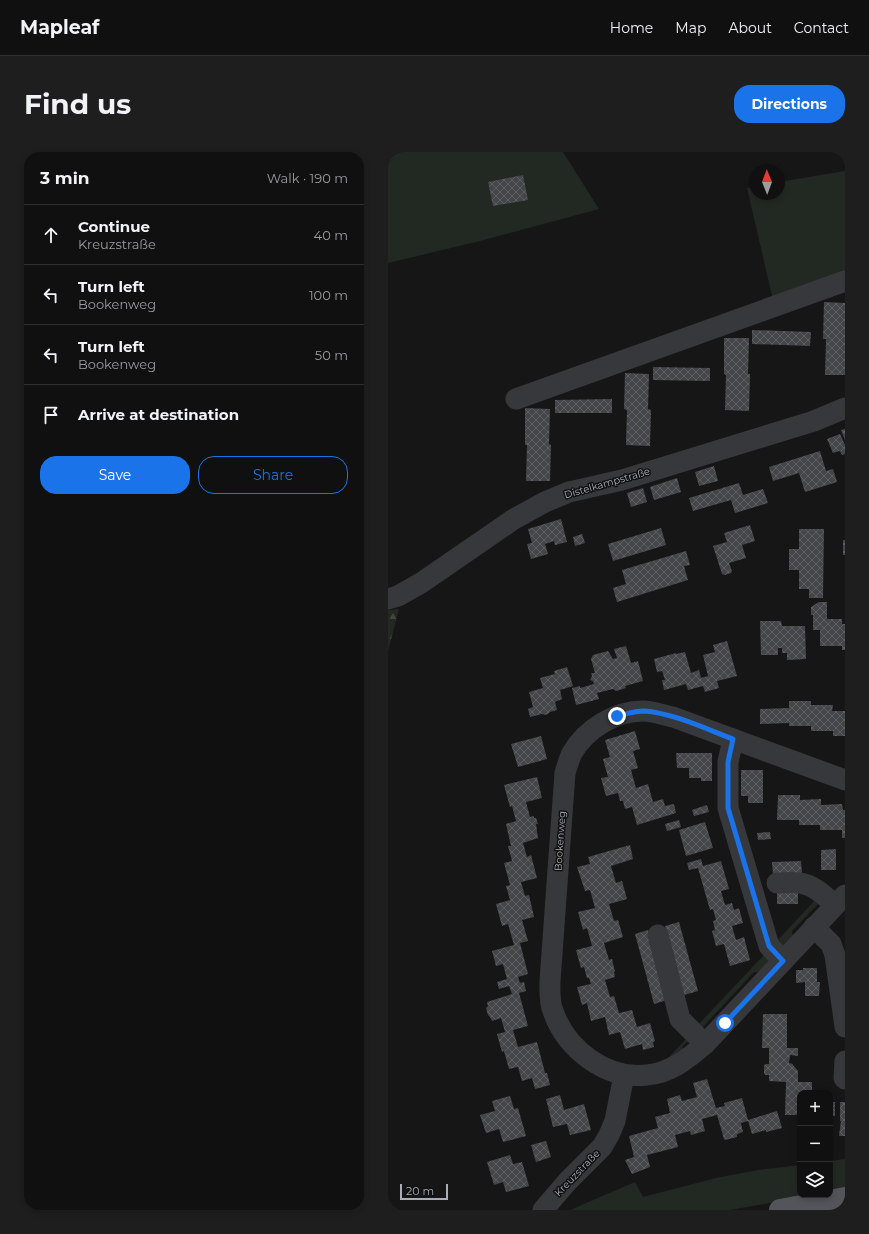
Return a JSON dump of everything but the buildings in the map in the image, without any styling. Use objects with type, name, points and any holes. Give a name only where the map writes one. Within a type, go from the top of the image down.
[{"type":"main road","points":[[780,1210],[845,1198]]},
{"type":"street","points":[[516,399],[845,281]]},
{"type":"street","name":"Distelkampstraße","points":[[388,599],[398,596],[422,583],[514,519],[545,502],[569,492],[622,480],[814,421],[845,408]]},
{"type":"street","name":"Bookenweg","points":[[624,1075],[596,1063],[574,1047],[565,1036],[558,1023],[553,1011],[550,997],[565,773],[572,753],[587,733],[601,724],[617,716],[643,711],[673,717],[845,780]]},
{"type":"street","points":[[733,739],[728,762],[728,808],[769,946],[783,961]]},
{"type":"street","points":[[624,1075],[646,1075],[664,1071],[686,1060],[705,1044],[840,900],[800,883],[777,883]]},
{"type":"street","points":[[814,927],[831,944],[835,955],[845,1027]]},
{"type":"street","points":[[658,935],[680,1019],[705,1044]]},
{"type":"street","points":[[845,1061],[845,1079]]},
{"type":"street","name":"Kreuzstraße","points":[[543,1210],[567,1182],[602,1147],[610,1135],[615,1121],[624,1075]]},
{"type":"green space","points":[[388,152],[563,152],[599,209],[480,241],[388,263]]},
{"type":"green space","points":[[845,171],[845,274],[773,300],[750,200],[785,200],[785,181]]},
{"type":"green space","points":[[399,609],[388,651],[388,610]]},
{"type":"green space","points":[[818,897],[820,902],[792,931],[793,938],[787,945],[780,945],[776,942]]},
{"type":"green space","points":[[766,953],[770,963],[761,972],[754,972],[700,1030],[696,1027]]},
{"type":"green space","points":[[689,1036],[691,1038],[682,1047],[684,1050],[672,1059],[669,1057]]},
{"type":"green space","points":[[845,1159],[845,1189],[833,1191],[833,1161]]},
{"type":"green space","points":[[797,1165],[798,1198],[730,1210],[570,1210],[635,1182],[643,1197],[716,1178],[758,1170]]},
{"type":"route","points":[[617,716],[643,711],[658,713],[733,739],[728,762],[728,808],[769,946],[783,961],[725,1023]]}]
